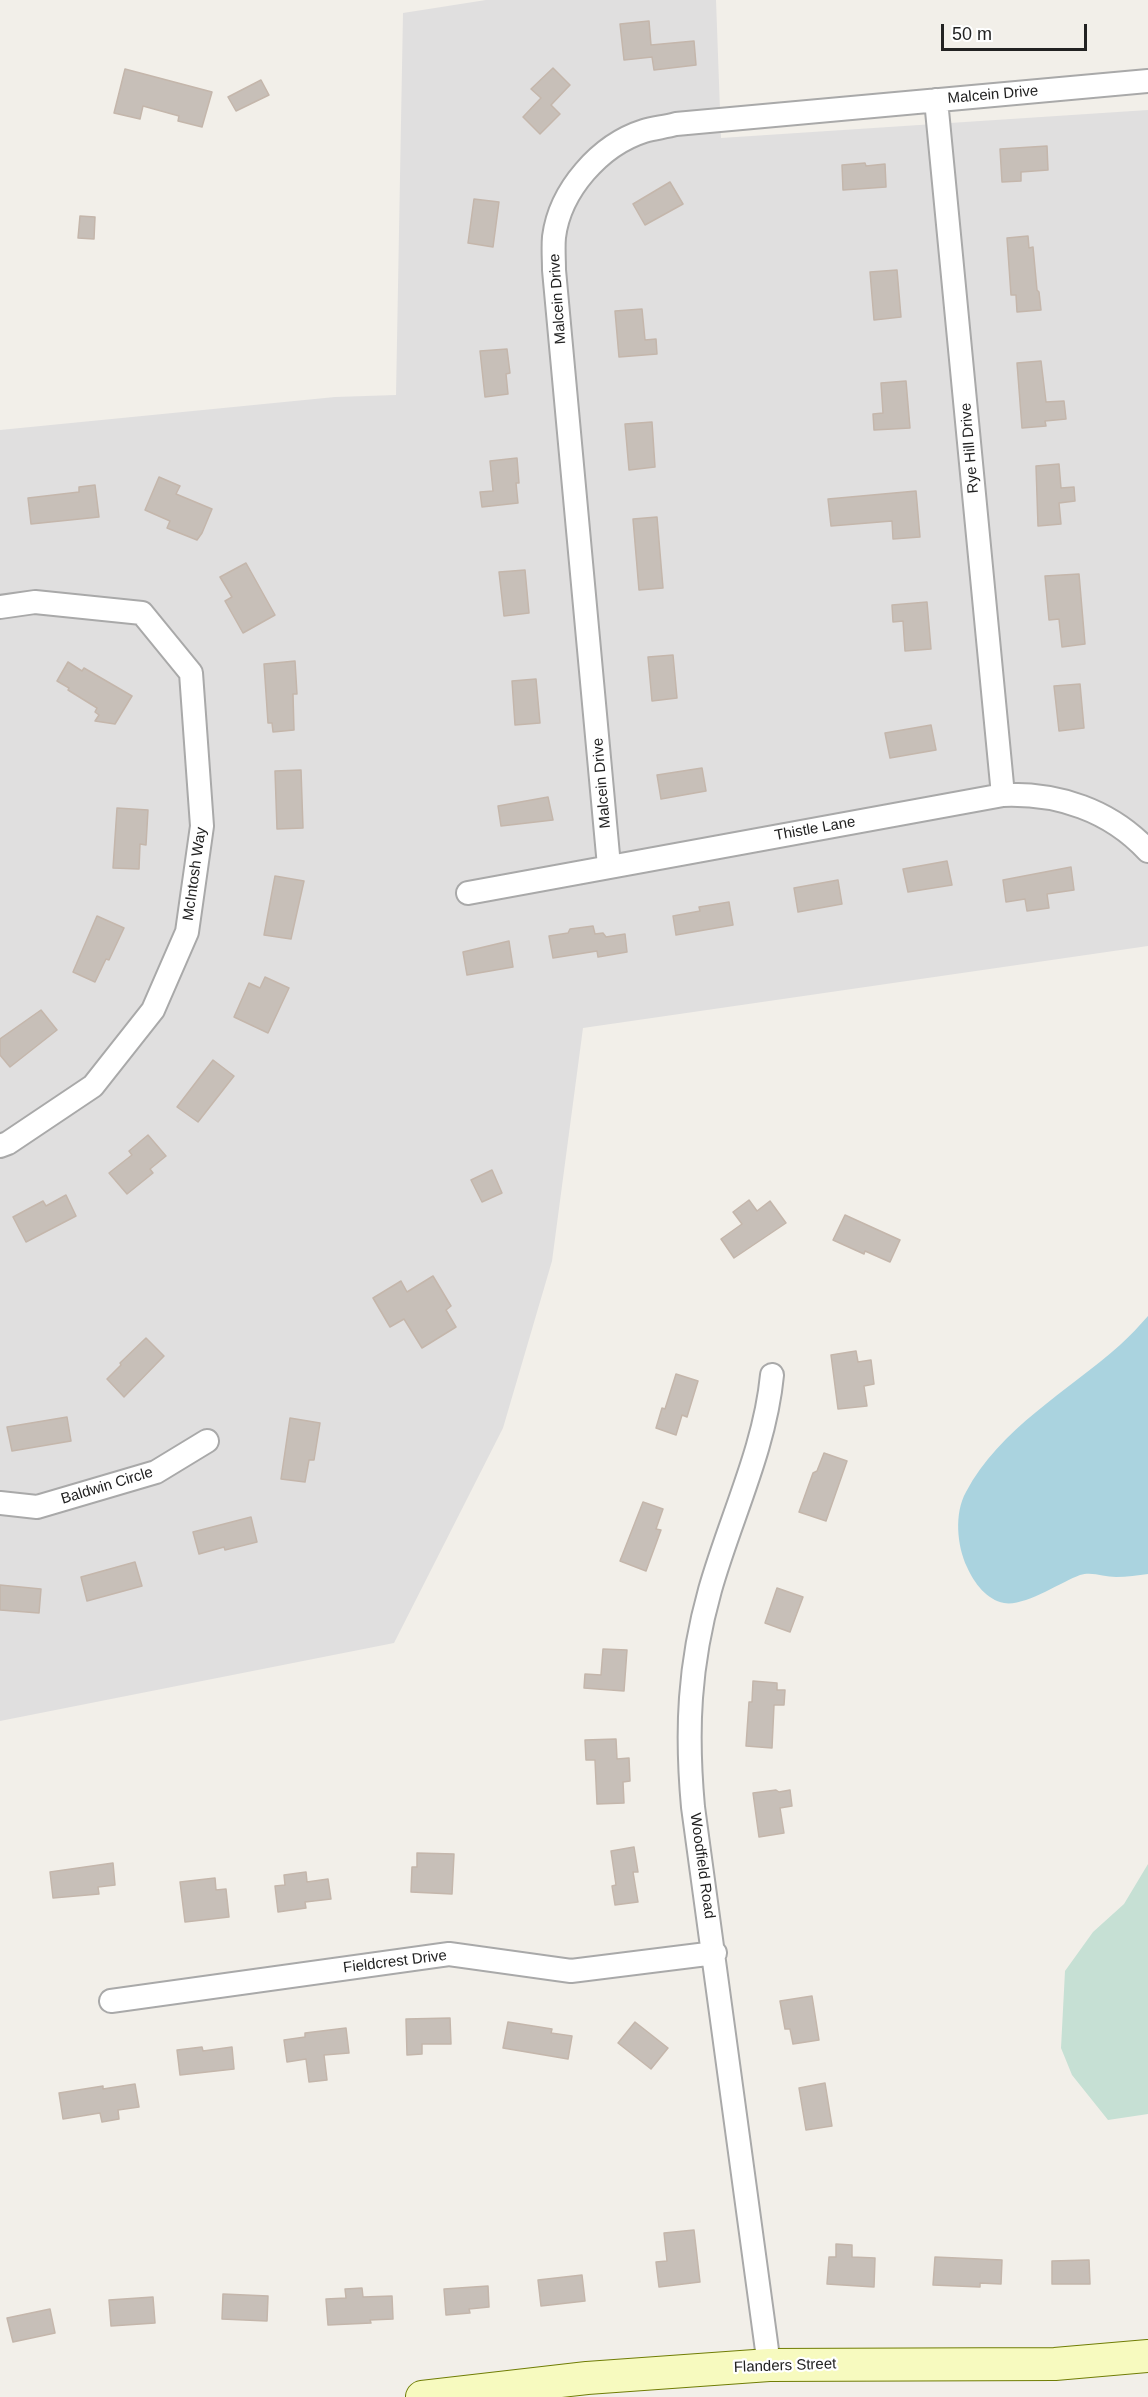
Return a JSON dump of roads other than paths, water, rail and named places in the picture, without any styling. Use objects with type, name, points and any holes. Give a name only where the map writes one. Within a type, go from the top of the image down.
[{"type":"street","name":"Malcein Drive","points":[[609,866],[554,270],[555,236],[565,201],[584,171],[612,146],[643,132],[676,124],[1148,81]]},
{"type":"street","name":"Rye Hill Drive","points":[[936,100],[1003,795]]},
{"type":"street","name":"McIntosh Way","points":[[0,607],[35,602],[142,613],[191,673],[202,826],[187,932],[153,1010],[93,1086],[8,1143],[0,1146]]},
{"type":"street","name":"Thistle Lane","points":[[468,893],[1003,795],[1028,794],[1088,808],[1115,823],[1148,851]]},
{"type":"street","name":"Woodfield Road","points":[[770,2365],[691,1789],[689,1728],[691,1685],[710,1590],[769,1408],[772,1375]]},
{"type":"street","name":"Baldwin Circle","points":[[0,1503],[37,1507],[156,1472],[207,1441]]},
{"type":"street","name":"Fieldcrest Drive","points":[[111,2001],[449,1954],[571,1971],[715,1953]]},
{"type":"street","name":"Flanders Street","points":[[422,2397],[587,2378],[770,2365],[1055,2364],[1148,2356]]},
{"type":"water","points":[[1148,1316],[1148,1574],[1116,1577],[1084,1574],[1022,1601],[1004,1603],[992,1598],[973,1579],[961,1549],[958,1519],[966,1492],[980,1469],[1016,1430],[1120,1345]]}]
